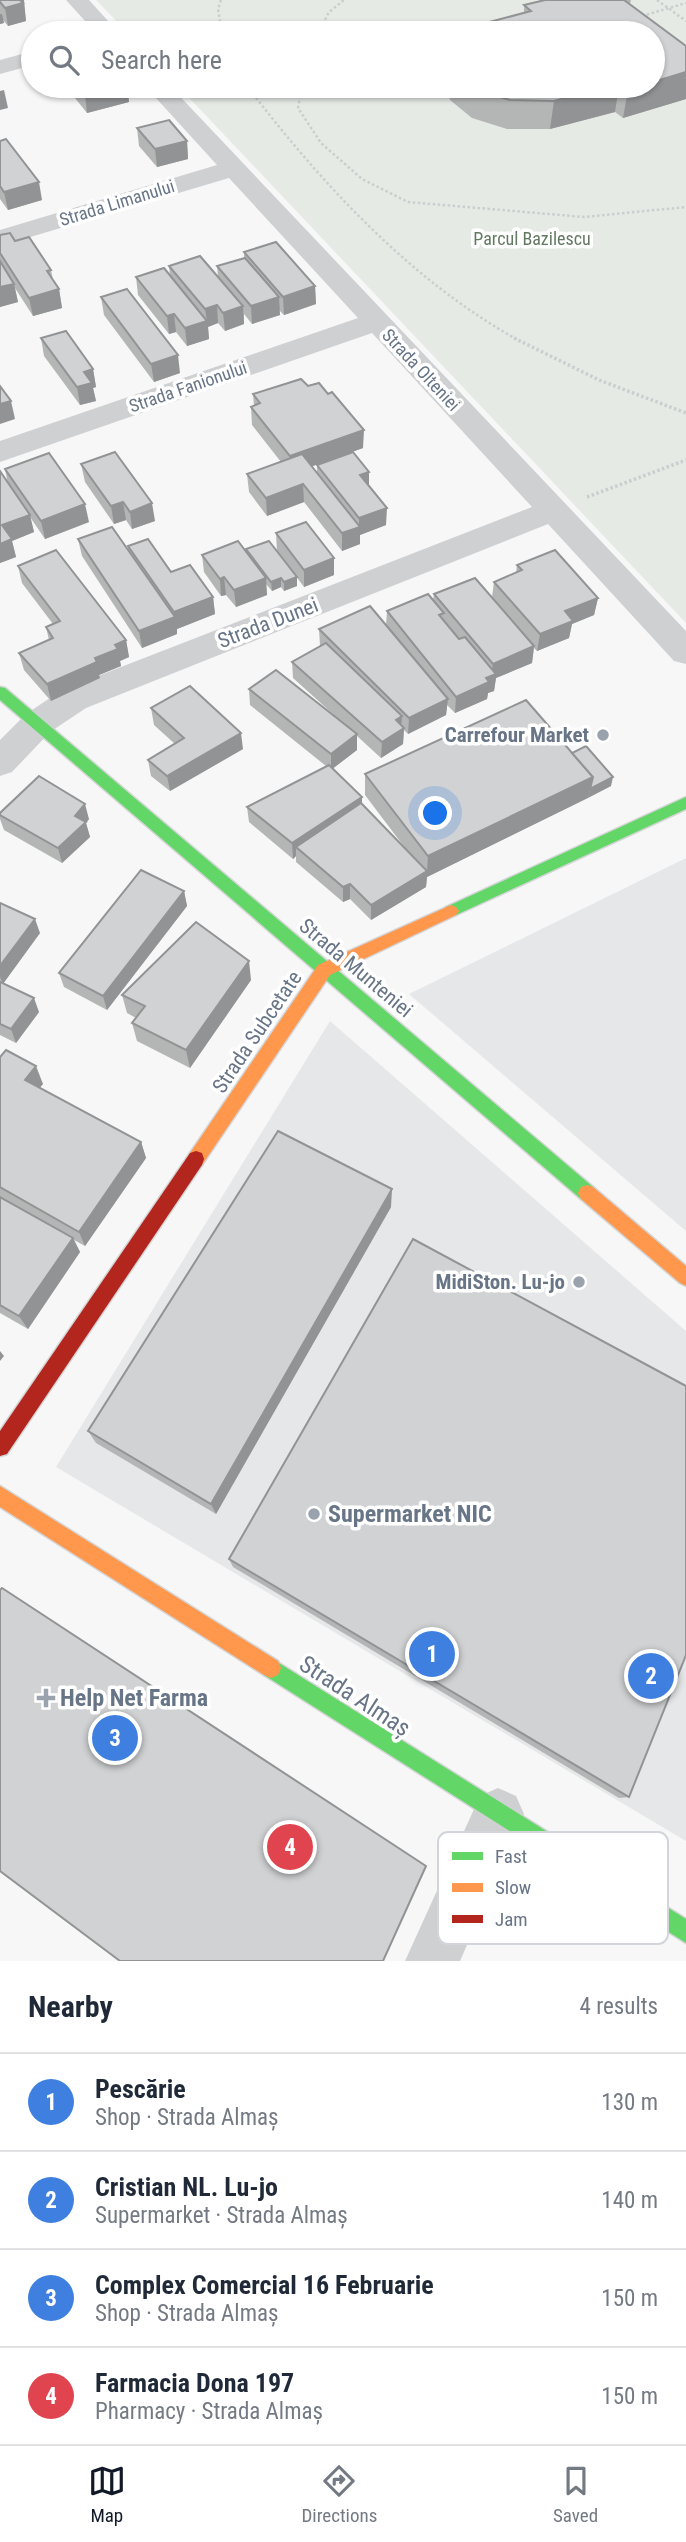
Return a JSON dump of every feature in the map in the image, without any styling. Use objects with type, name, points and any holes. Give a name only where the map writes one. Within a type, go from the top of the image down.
[{"type":"street","points":[[77,0],[97,21]]},
{"type":"street","points":[[0,67],[21,61]]},
{"type":"street","name":"Strada Olteniei","points":[[168,98],[686,652]]},
{"type":"street","name":"Strada Limanului","points":[[0,238],[235,168]]},
{"type":"street","name":"Strada Fanionului","points":[[0,453],[376,322]]},
{"type":"street","name":"Strada Dunei","points":[[0,762],[38,723],[74,699],[554,510]]},
{"type":"street","name":"Strada Munteniei","points":[[0,692],[686,1277]]},
{"type":"street","name":"Strada Subcetate","points":[[0,1447],[324,970],[686,803]]},
{"type":"street","name":"Strada Almaș","points":[[0,1496],[527,1832]]},
{"type":"street","points":[[490,1832],[498,1814]]},
{"type":"street","name":"Strada Almaș","points":[[668,1921],[686,1932]]},
{"type":"street","points":[[432,1961],[440,1944]]},
{"type":"path","points":[[220,21],[218,9],[221,0]]},
{"type":"path","points":[[324,21],[329,12],[344,0]]},
{"type":"path","points":[[657,0],[686,21]]},
{"type":"path","points":[[649,21],[642,16],[686,3]]},
{"type":"path","points":[[256,98],[282,134],[394,248],[464,305],[534,348],[607,384],[686,413]]},
{"type":"path","points":[[300,98],[298,108],[321,143],[362,179],[408,202],[584,217],[686,207]]},
{"type":"path","points":[[554,510],[686,460]]},
{"type":"shaded area","points":[[686,858],[686,1231],[409,994]]},
{"type":"shaded area","points":[[330,1021],[686,1331],[686,1841],[56,1467]]},
{"type":"green space","name":"Parcul Bazilescu","points":[[96,0],[686,0],[686,623],[189,98],[665,98],[665,21],[116,21]]},
{"type":"building","points":[[0,0],[20,0],[23,3],[5,8]]},
{"type":"building","points":[[545,0],[624,0],[652,21],[493,21],[531,11],[524,5]]},
{"type":"building","points":[[665,30],[686,46],[686,72],[665,78]]},
{"type":"building","points":[[503,98],[565,98],[554,101]]},
{"type":"building","points":[[169,120],[187,141],[155,149],[137,128]]},
{"type":"building","points":[[6,139],[39,182],[4,192],[0,186],[0,141]]},
{"type":"building","points":[[10,233],[15,241],[29,237],[51,270],[47,271],[59,289],[29,298],[0,253],[0,235]]},
{"type":"building","points":[[276,242],[315,286],[283,297],[244,252]]},
{"type":"building","points":[[200,256],[243,306],[223,313],[217,305],[205,309],[169,266]]},
{"type":"building","points":[[245,258],[279,297],[251,306],[217,266]]},
{"type":"building","points":[[0,261],[14,284],[0,287]]},
{"type":"building","points":[[164,268],[207,321],[185,328],[174,314],[167,316],[136,277]]},
{"type":"building","points":[[127,289],[178,355],[151,364],[101,297]]},
{"type":"building","points":[[66,331],[93,369],[84,372],[92,383],[77,387],[41,338]]},
{"type":"building","points":[[301,379],[308,386],[319,383],[328,394],[332,392],[364,430],[290,456],[251,407],[260,403],[253,394]]},
{"type":"building","points":[[0,386],[11,401],[0,404]]},
{"type":"building","points":[[115,452],[152,503],[130,512],[123,502],[111,506],[81,464]]},
{"type":"building","points":[[353,452],[369,472],[360,475],[387,508],[359,518],[317,465]]},
{"type":"building","points":[[49,453],[85,504],[41,521],[5,469]]},
{"type":"building","points":[[302,454],[360,527],[342,533],[303,484],[266,498],[247,474]]},
{"type":"building","points":[[0,471],[30,515],[2,525],[12,539],[0,544]]},
{"type":"building","points":[[306,522],[334,558],[304,570],[276,533]]},
{"type":"building","points":[[112,527],[175,617],[139,631],[78,539]]},
{"type":"building","points":[[148,539],[171,572],[190,565],[213,597],[174,612],[128,546]]},
{"type":"building","points":[[238,541],[266,578],[234,590],[224,577],[220,579],[202,555]]},
{"type":"building","points":[[269,541],[297,577],[284,582],[281,578],[271,582],[246,549]]},
{"type":"building","points":[[56,550],[126,640],[115,645],[118,649],[95,658],[97,662],[47,684],[19,653],[53,638],[46,627],[60,621],[18,566]]},
{"type":"building","points":[[555,550],[598,598],[565,611],[573,621],[540,634],[494,582],[522,570],[517,565]]},
{"type":"building","points":[[475,578],[534,646],[493,664],[434,594]]},
{"type":"building","points":[[428,594],[444,613],[439,615],[459,639],[465,637],[496,674],[486,678],[489,682],[456,697],[387,611]]},
{"type":"building","points":[[370,606],[448,699],[409,718],[319,629]]},
{"type":"building","points":[[326,643],[402,716],[396,720],[404,728],[382,742],[292,662]]},
{"type":"building","points":[[276,670],[357,734],[331,754],[249,689]]},
{"type":"building","points":[[190,686],[241,733],[167,776],[148,760],[184,738],[151,708]]},
{"type":"building","points":[[526,700],[593,777],[428,856],[365,774]]},
{"type":"building","points":[[586,746],[613,777],[590,789],[593,777],[572,753]]},
{"type":"building","points":[[329,765],[362,797],[292,843],[247,807]]},
{"type":"building","points":[[39,776],[85,804],[75,816],[86,822],[58,848],[0,815]]},
{"type":"building","points":[[361,803],[427,871],[371,905],[350,884],[343,887],[296,847]]},
{"type":"building","points":[[141,870],[184,891],[103,996],[59,973]]},
{"type":"building","points":[[0,903],[35,919],[0,966]]},
{"type":"building","points":[[196,922],[249,961],[186,1050],[132,1023],[145,1006],[122,995]]},
{"type":"building","points":[[0,982],[34,998],[11,1029],[0,1024]]},
{"type":"building","points":[[6,1050],[36,1066],[25,1080],[141,1142],[79,1232],[0,1187],[0,1057]]},
{"type":"building","points":[[278,1131],[392,1189],[211,1504],[88,1431]]},
{"type":"building","points":[[0,1197],[73,1238],[19,1316],[0,1305]]},
{"type":"building","points":[[413,1239],[686,1386],[686,1655],[629,1797],[229,1559]]},
{"type":"building","points":[[2,1588],[426,1866],[383,1961],[120,1961],[0,1871]]},
{"type":"traffic: fast","points":[[0,692],[587,1193]]},
{"type":"traffic: fast","points":[[451,911],[686,803]]},
{"type":"traffic: fast","points":[[271,1668],[529,1832]]},
{"type":"traffic: fast","points":[[668,1921],[686,1932]]},
{"type":"traffic: slow","points":[[196,1159],[324,970],[451,911]]},
{"type":"traffic: slow","points":[[587,1193],[686,1277]]},
{"type":"traffic: slow","points":[[0,1496],[271,1668]]},
{"type":"traffic: jam","points":[[0,1447],[196,1159]]},
{"type":"place","name":"Carrefour Market","points":[[603,735]]},
{"type":"place","name":"MidiSton. Lu-jo","points":[[579,1282]]},
{"type":"place","name":"Supermarket NIC","points":[[314,1514]]},
{"type":"place","name":"Pescărie","points":[[432,1654]]},
{"type":"place","name":"Cristian NL. Lu-jo","points":[[651,1676]]},
{"type":"place","name":"Help Net Farma","points":[[46,1698]]},
{"type":"place","name":"Complex Comercial 16 Februarie","points":[[115,1738]]},
{"type":"place","name":"Farmacia Dona 197","points":[[290,1847]]}]
